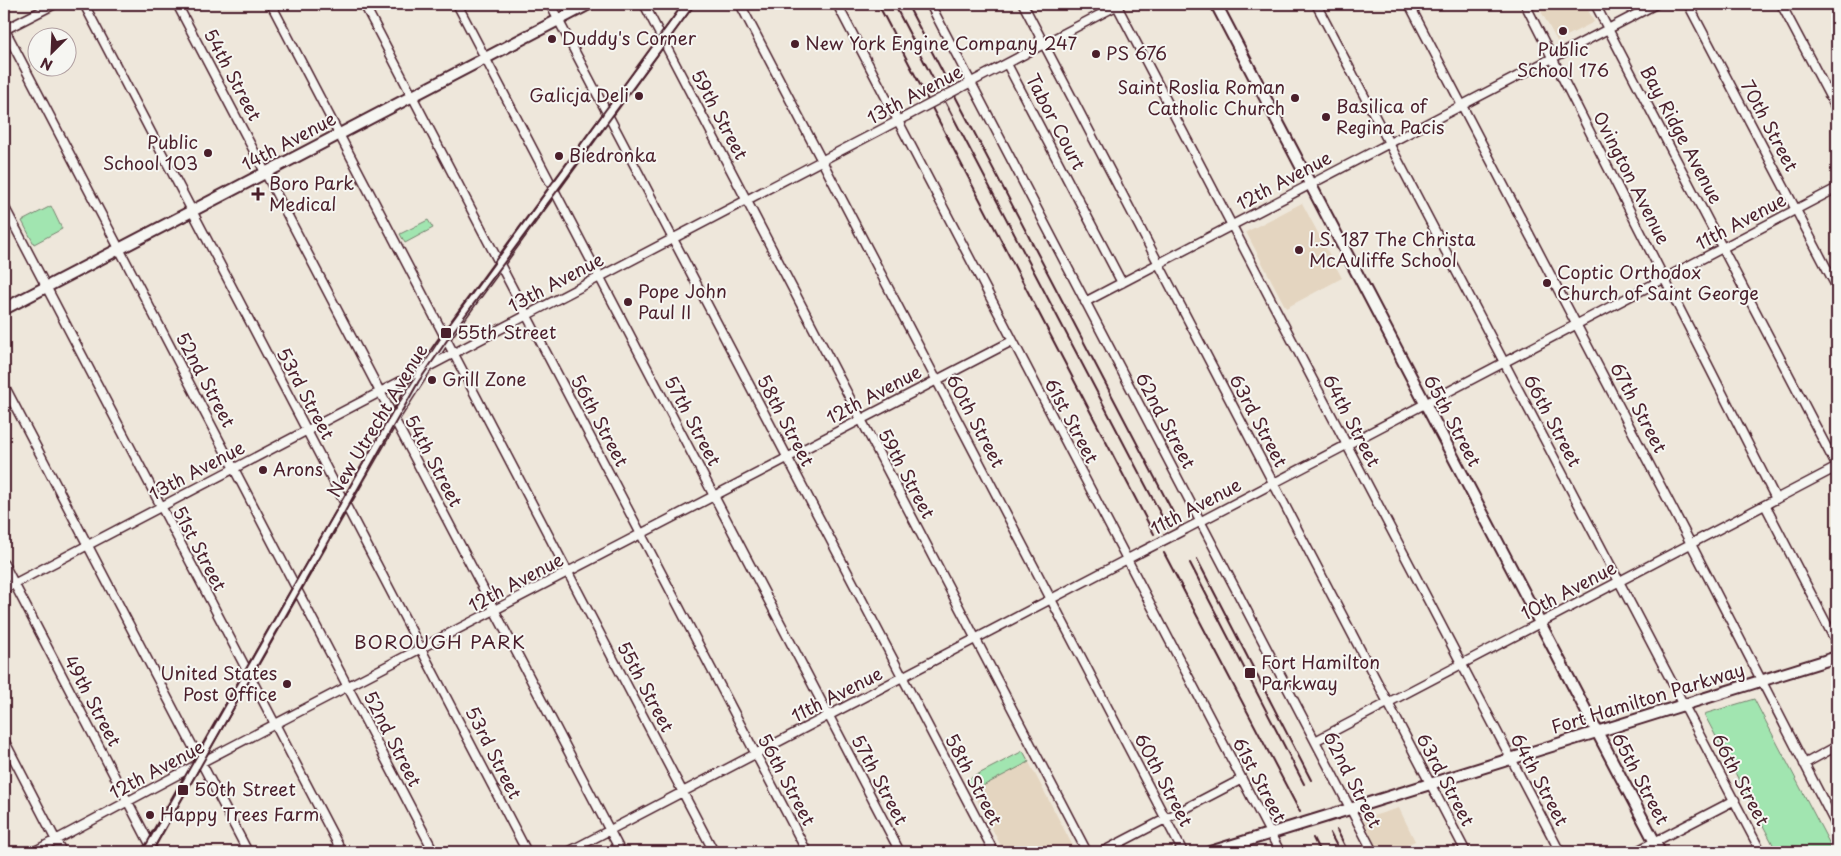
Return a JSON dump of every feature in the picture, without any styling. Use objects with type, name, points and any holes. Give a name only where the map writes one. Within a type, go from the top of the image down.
[{"type":"main road","name":"14th Avenue","points":[[4,309],[588,4]]},
{"type":"main road","name":"65th Street","points":[[1216,4],[1660,852]]},
{"type":"main road","name":"Fort Hamilton Parkway","points":[[1210,852],[1837,657]]},
{"type":"street","points":[[4,29],[54,4]]},
{"type":"street","name":"53rd Street","points":[[84,4],[527,852]]},
{"type":"street","name":"54th Street","points":[[177,4],[621,852]]},
{"type":"street","name":"55th Street","points":[[271,4],[714,852]]},
{"type":"street","name":"56th Street","points":[[364,4],[807,852]]},
{"type":"street","name":"57th Street","points":[[457,4],[900,852]]},
{"type":"street","name":"58th Street","points":[[550,4],[994,852]]},
{"type":"street","name":"59th Street","points":[[644,4],[1087,852]]},
{"type":"street","name":"New Utrecht Avenue","points":[[146,852],[194,767],[200,761],[345,503],[394,419],[445,338],[689,4]]},
{"type":"street","name":"60th Street","points":[[740,4],[1183,852]]},
{"type":"street","name":"61st Street","points":[[837,4],[1242,779],[1276,832],[1280,852]]},
{"type":"street","name":"62nd Street","points":[[930,4],[1372,852]]},
{"type":"street","name":"63rd Street","points":[[1023,4],[1466,852]]},
{"type":"street","name":"66th Street","points":[[1316,4],[1761,852]]},
{"type":"street","name":"67th Street","points":[[1409,4],[1692,544],[1837,827]]},
{"type":"street","name":"Ovington Avenue","points":[[1525,4],[1776,499]]},
{"type":"street","name":"Bay Ridge Avenue","points":[[1595,4],[1837,467]]},
{"type":"street","name":"12th Avenue","points":[[1085,302],[1656,4]]},
{"type":"street","name":"70th Street","points":[[1688,4],[1837,288]]},
{"type":"street","points":[[1782,4],[1837,110]]},
{"type":"street","name":"13th Avenue","points":[[4,589],[1118,5]]},
{"type":"street","name":"64th Street","points":[[1118,5],[1560,852]]},
{"type":"street","name":"52nd Street","points":[[4,29],[434,852]]},
{"type":"street","name":"Tabor Court","points":[[1008,64],[1122,282]]},
{"type":"street","name":"11th Avenue","points":[[568,852],[1837,188]]},
{"type":"street","name":"51st Street","points":[[4,206],[342,852]]},
{"type":"street","name":"12th Avenue","points":[[200,761],[349,687],[1012,340]]},
{"type":"street","points":[[4,385],[248,852]]},
{"type":"street","name":"10th Avenue","points":[[1315,740],[1837,467]]},
{"type":"street","points":[[1764,505],[1837,644]]},
{"type":"street","name":"49th Street","points":[[4,564],[154,852]]},
{"type":"street","points":[[4,740],[62,852]]},
{"type":"street","points":[[1804,764],[1837,746]]},
{"type":"street","name":"12th Avenue","points":[[33,852],[194,767]]},
{"type":"street","points":[[1102,852],[1242,779]]},
{"type":"street","points":[[1635,852],[1735,800]]},
{"type":"shaded area","name":"Public School 176","points":[[1537,4],[1585,4],[1594,22],[1557,41]]},
{"type":"shaded area","points":[[1302,203],[1342,278],[1286,308],[1246,232]]},
{"type":"shaded area","points":[[1023,751],[1076,852],[1004,852],[967,780]]},
{"type":"shaded area","points":[[1399,808],[1415,841],[1392,852],[1379,852],[1363,819]]},
{"type":"green space","points":[[51,206],[62,229],[34,244],[22,221]]},
{"type":"green space","points":[[428,220],[433,228],[405,243],[400,234]]},
{"type":"green space","points":[[1754,699],[1834,852],[1777,852],[1704,714]]},
{"type":"green space","points":[[1023,751],[1029,762],[973,791],[967,780]]},
{"type":"railway","points":[[142,852],[412,377],[683,4]]},
{"type":"railway","points":[[152,852],[419,381],[450,336],[695,4]]},
{"type":"railway","points":[[878,4],[1154,534]]},
{"type":"railway","points":[[894,4],[1168,528]]},
{"type":"railway","points":[[907,4],[1178,522]]},
{"type":"railway","points":[[1164,553],[1300,812]]},
{"type":"railway","points":[[1197,559],[1311,780]]},
{"type":"railway","points":[[1190,563],[1304,784]]},
{"type":"railway","points":[[1337,830],[1348,852]]},
{"type":"railway","points":[[1330,833],[1340,852]]},
{"type":"railway","points":[[1313,838],[1320,852]]},
{"type":"place","name":"Public School 176","points":[[1563,31]]},
{"type":"place","name":"Duddy's Corner","points":[[552,39]]},
{"type":"place","name":"New York Engine Company 247","points":[[795,44]]},
{"type":"place","name":"PS 676","points":[[1096,54]]},
{"type":"place","name":"Galicja Deli","points":[[639,96]]},
{"type":"place","name":"Saint Roslia Roman Catholic Church","points":[[1295,98]]},
{"type":"place","name":"Basilica of Regina Pacis","points":[[1326,117]]},
{"type":"place","name":"Public School 103","points":[[208,153]]},
{"type":"place","name":"Biedronka","points":[[559,156]]},
{"type":"place","name":"Boro Park Medical","points":[[258,194]]},
{"type":"place","name":"I.S. 187 The Christa McAuliffe School","points":[[1299,250]]},
{"type":"place","name":"Coptic Orthodox Church of Saint George","points":[[1547,283]]},
{"type":"place","name":"Pope John Paul II","points":[[628,302]]},
{"type":"place","name":"55th Street","points":[[446,333]]},
{"type":"place","name":"Grill Zone","points":[[432,380]]},
{"type":"place","name":"Arons","points":[[263,470]]},
{"type":"place","name":"Fort Hamilton Parkway","points":[[1250,673]]},
{"type":"place","name":"United States Post Office","points":[[287,684]]},
{"type":"place","name":"50th Street","points":[[183,790]]},
{"type":"place","name":"Happy Trees Farm","points":[[150,815]]},
{"type":"district","name":"BOROUGH PARK","points":[[440,642]]}]
